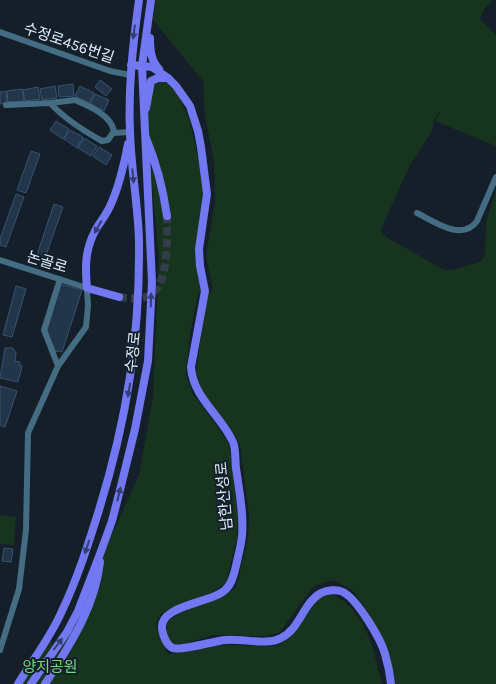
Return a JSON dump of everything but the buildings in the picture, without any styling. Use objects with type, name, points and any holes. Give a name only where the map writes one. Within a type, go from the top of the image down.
[{"type":"main road","name":"수정로","points":[[18,684],[60,616],[76,581],[109,476],[122,426],[133,366],[138,305],[139,240],[130,132],[130,75],[139,0]]},
{"type":"main road","name":"수정로","points":[[31,684],[67,632],[78,611],[102,550],[112,521],[135,429],[148,361],[152,266],[142,66],[151,0]]},
{"type":"main road","points":[[148,22],[152,59],[168,78]]},
{"type":"main road","name":"남한산성로","points":[[132,64],[152,68],[168,78],[182,94],[194,116],[201,147],[207,194],[199,249],[205,290],[191,367],[192,378],[195,388],[224,427],[233,443],[242,522],[242,537],[234,575],[230,583],[218,595],[167,615],[163,620],[162,629],[167,643],[170,647],[178,649],[224,640],[274,641],[288,634],[315,598],[328,591],[337,590],[343,592],[352,600],[377,636],[385,653],[391,684]]},
{"type":"main road","points":[[130,75],[142,75]]},
{"type":"main road","points":[[144,118],[152,81],[158,78],[168,78]]},
{"type":"main road","points":[[119,296],[87,288],[85,268],[87,250],[120,182],[130,132]]},
{"type":"main road","points":[[144,133],[155,159],[167,216]]},
{"type":"main road","points":[[45,684],[78,630],[92,600],[98,578],[102,550]]},
{"type":"street","name":"수정로456번길","points":[[0,32],[110,71],[130,75]]},
{"type":"street","points":[[6,105],[75,100],[108,119],[112,125],[113,133],[108,140],[102,141],[63,116],[50,103]]},
{"type":"street","points":[[113,133],[130,132]]},
{"type":"street","points":[[418,213],[454,230],[464,231],[473,227],[496,177]]},
{"type":"street","name":"논골로","points":[[0,260],[87,288]]},
{"type":"street","points":[[58,366],[44,330],[60,279]]},
{"type":"street","points":[[0,650],[19,589],[26,530],[28,433],[58,366],[86,327],[87,288]]},
{"type":"green space","points":[[156,0],[493,0],[484,9],[480,19],[496,35],[496,146],[435,121],[441,111],[435,117],[431,133],[410,165],[381,229],[383,235],[444,270],[451,270],[480,262],[485,255],[486,221],[496,190],[496,684],[395,684],[386,645],[377,628],[353,591],[336,581],[325,582],[313,587],[280,632],[263,636],[218,635],[186,643],[171,644],[166,633],[167,624],[171,619],[180,613],[221,597],[236,588],[248,538],[249,515],[240,445],[204,394],[196,374],[208,295],[213,289],[206,256],[215,201],[214,161],[205,116],[203,81],[153,20]]},
{"type":"green space","name":"양지공원","points":[[155,79],[169,83],[179,97],[189,118],[201,173],[204,201],[200,219],[203,289],[198,295],[190,334],[186,374],[193,394],[229,445],[238,515],[237,538],[226,583],[211,593],[161,614],[157,620],[156,628],[168,654],[223,645],[278,646],[289,638],[318,599],[330,593],[347,604],[362,623],[371,642],[382,684],[19,684],[49,639],[55,648],[78,610],[139,475],[153,397],[159,257],[146,122],[148,88]]},
{"type":"green space","points":[[0,515],[16,517],[14,545],[0,544]]},
{"type":"tunnel","points":[[119,297],[137,298],[150,296],[158,286],[162,278],[166,257],[167,216]]}]
